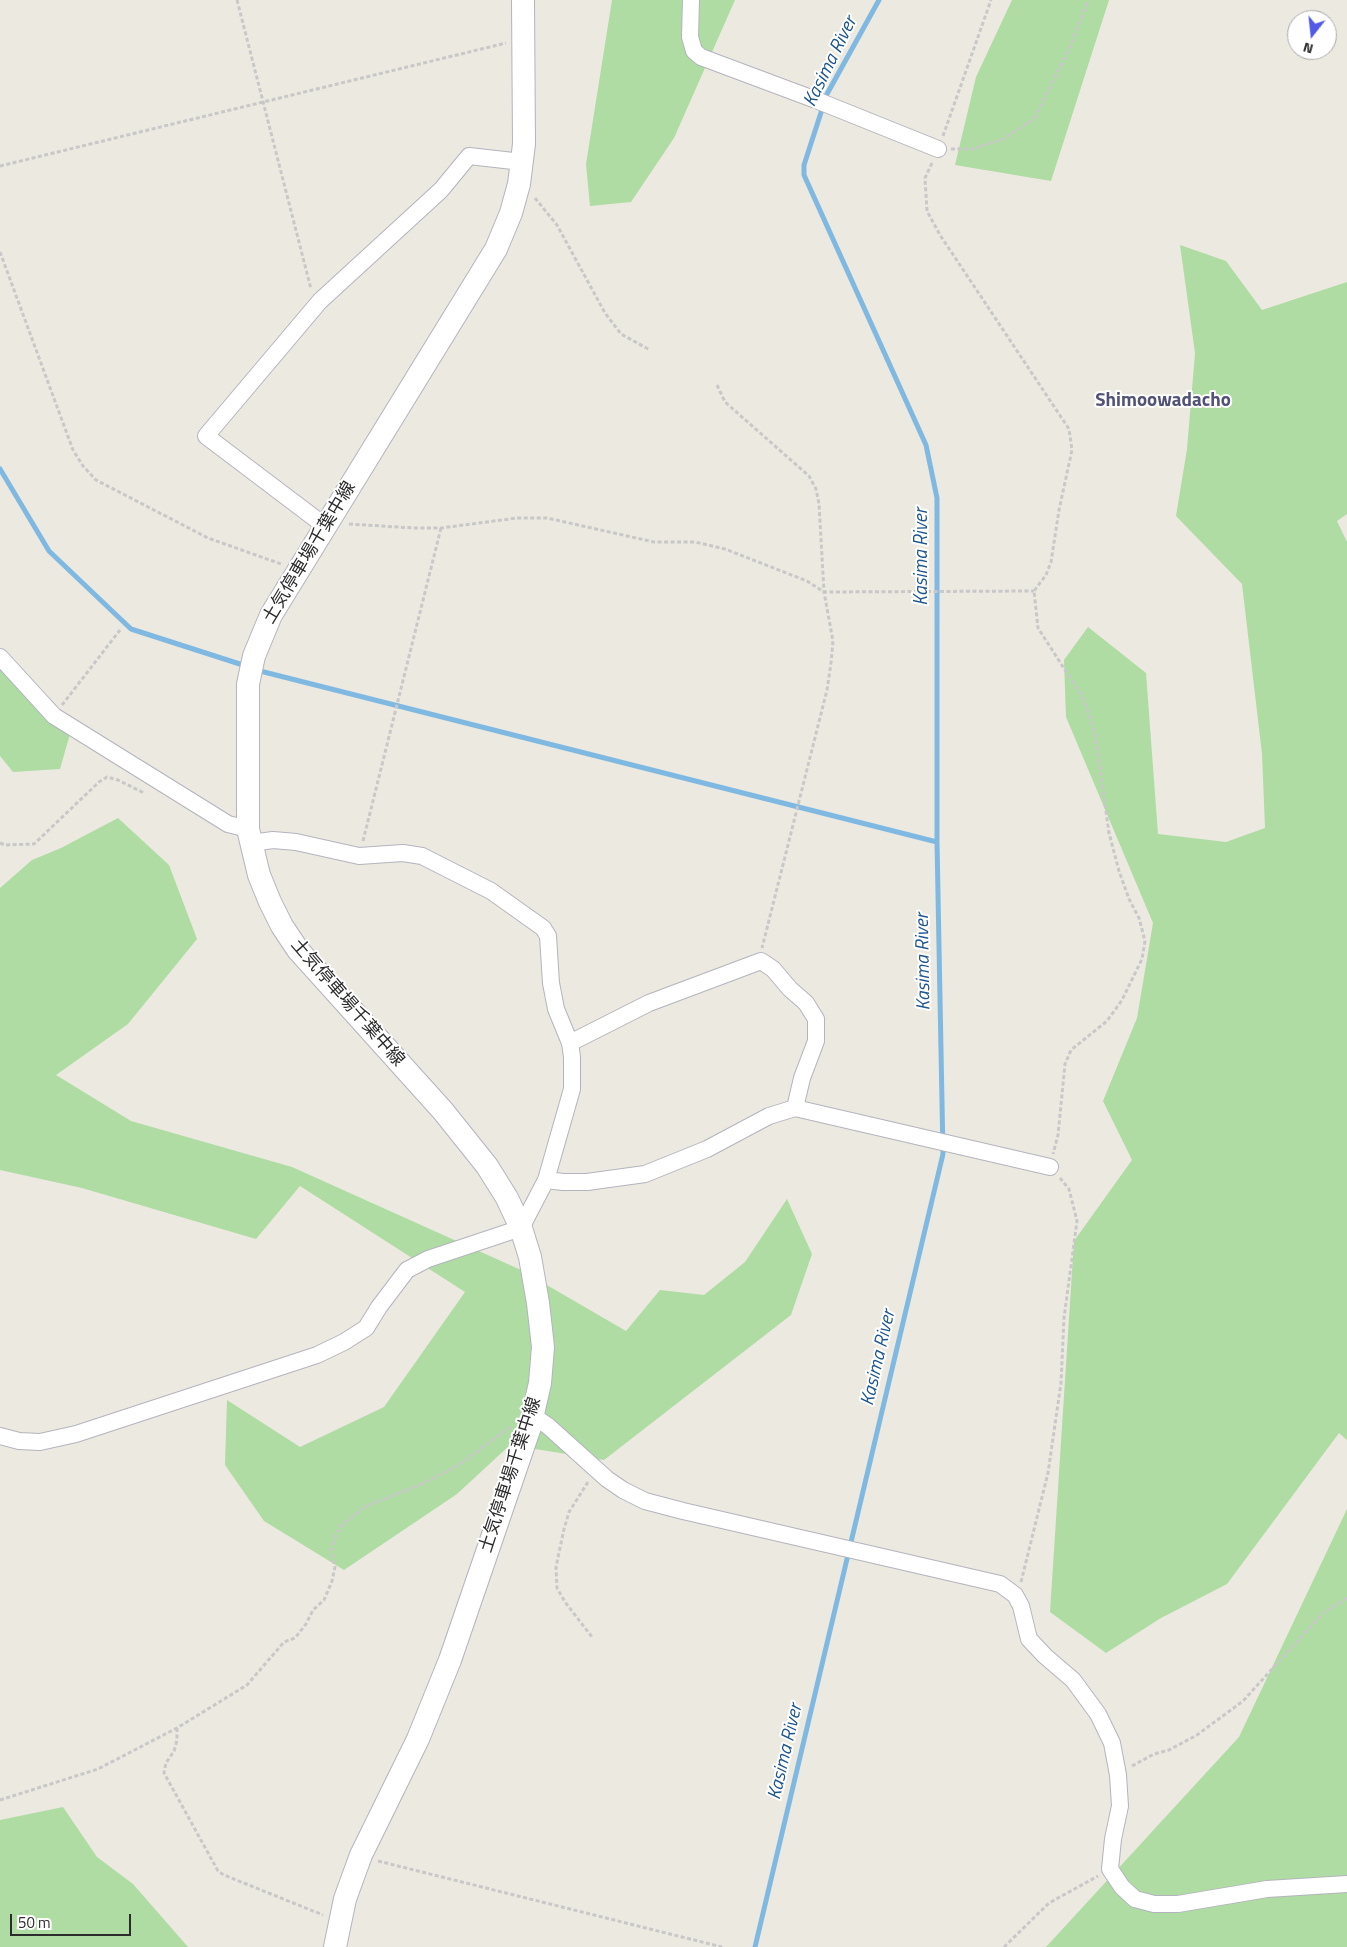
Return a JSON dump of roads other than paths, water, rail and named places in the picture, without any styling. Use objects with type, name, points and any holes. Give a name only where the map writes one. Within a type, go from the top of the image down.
[{"type":"main road","name":"土気停車場千葉中線","points":[[335,1947],[345,1899],[361,1855],[418,1739],[450,1660],[531,1422],[540,1383],[543,1347],[530,1257],[521,1228],[507,1198],[487,1166],[443,1111],[298,950],[282,926],[270,902],[259,875],[250,836],[248,684],[254,656],[271,615],[496,248],[511,213],[519,184],[524,144],[523,0]]},
{"type":"street","points":[[691,0],[690,37],[694,51],[701,57],[824,103],[938,149]]},
{"type":"street","points":[[328,523],[206,436],[316,306],[441,190],[469,156],[522,162]]},
{"type":"street","points":[[0,657],[54,716],[250,836],[296,842],[360,856],[403,853],[422,856],[491,892],[543,928],[548,936],[550,947],[551,983],[556,1009],[570,1043],[572,1057],[572,1089],[546,1180],[521,1228],[428,1258],[407,1270],[366,1328],[344,1342],[317,1355],[76,1434],[40,1442],[19,1441],[0,1436]]},
{"type":"street","points":[[570,1043],[649,1003],[761,961],[773,969],[790,989],[806,1003],[816,1019],[816,1041],[802,1078],[795,1108]]},
{"type":"street","points":[[546,1180],[587,1182],[645,1174],[707,1149],[769,1116],[795,1108],[1050,1167]]},
{"type":"street","points":[[531,1422],[548,1426],[623,1490],[645,1500],[683,1511],[1000,1584],[1015,1594],[1021,1606],[1029,1639],[1045,1656],[1074,1680],[1098,1714],[1112,1743],[1118,1774],[1120,1806],[1113,1839],[1110,1869],[1122,1888],[1135,1899],[1154,1904],[1178,1904],[1267,1889],[1347,1884]]},
{"type":"waterway","name":"Kasima River","points":[[755,1947],[943,1154],[937,842],[937,498],[926,445],[804,175],[804,165],[827,94],[879,0]]},
{"type":"waterway","points":[[0,469],[49,551],[131,629],[246,666]]},
{"type":"waterway","points":[[256,670],[937,842]]},
{"type":"district","name":"Shimoowadacho","points":[[1163,401]]}]
